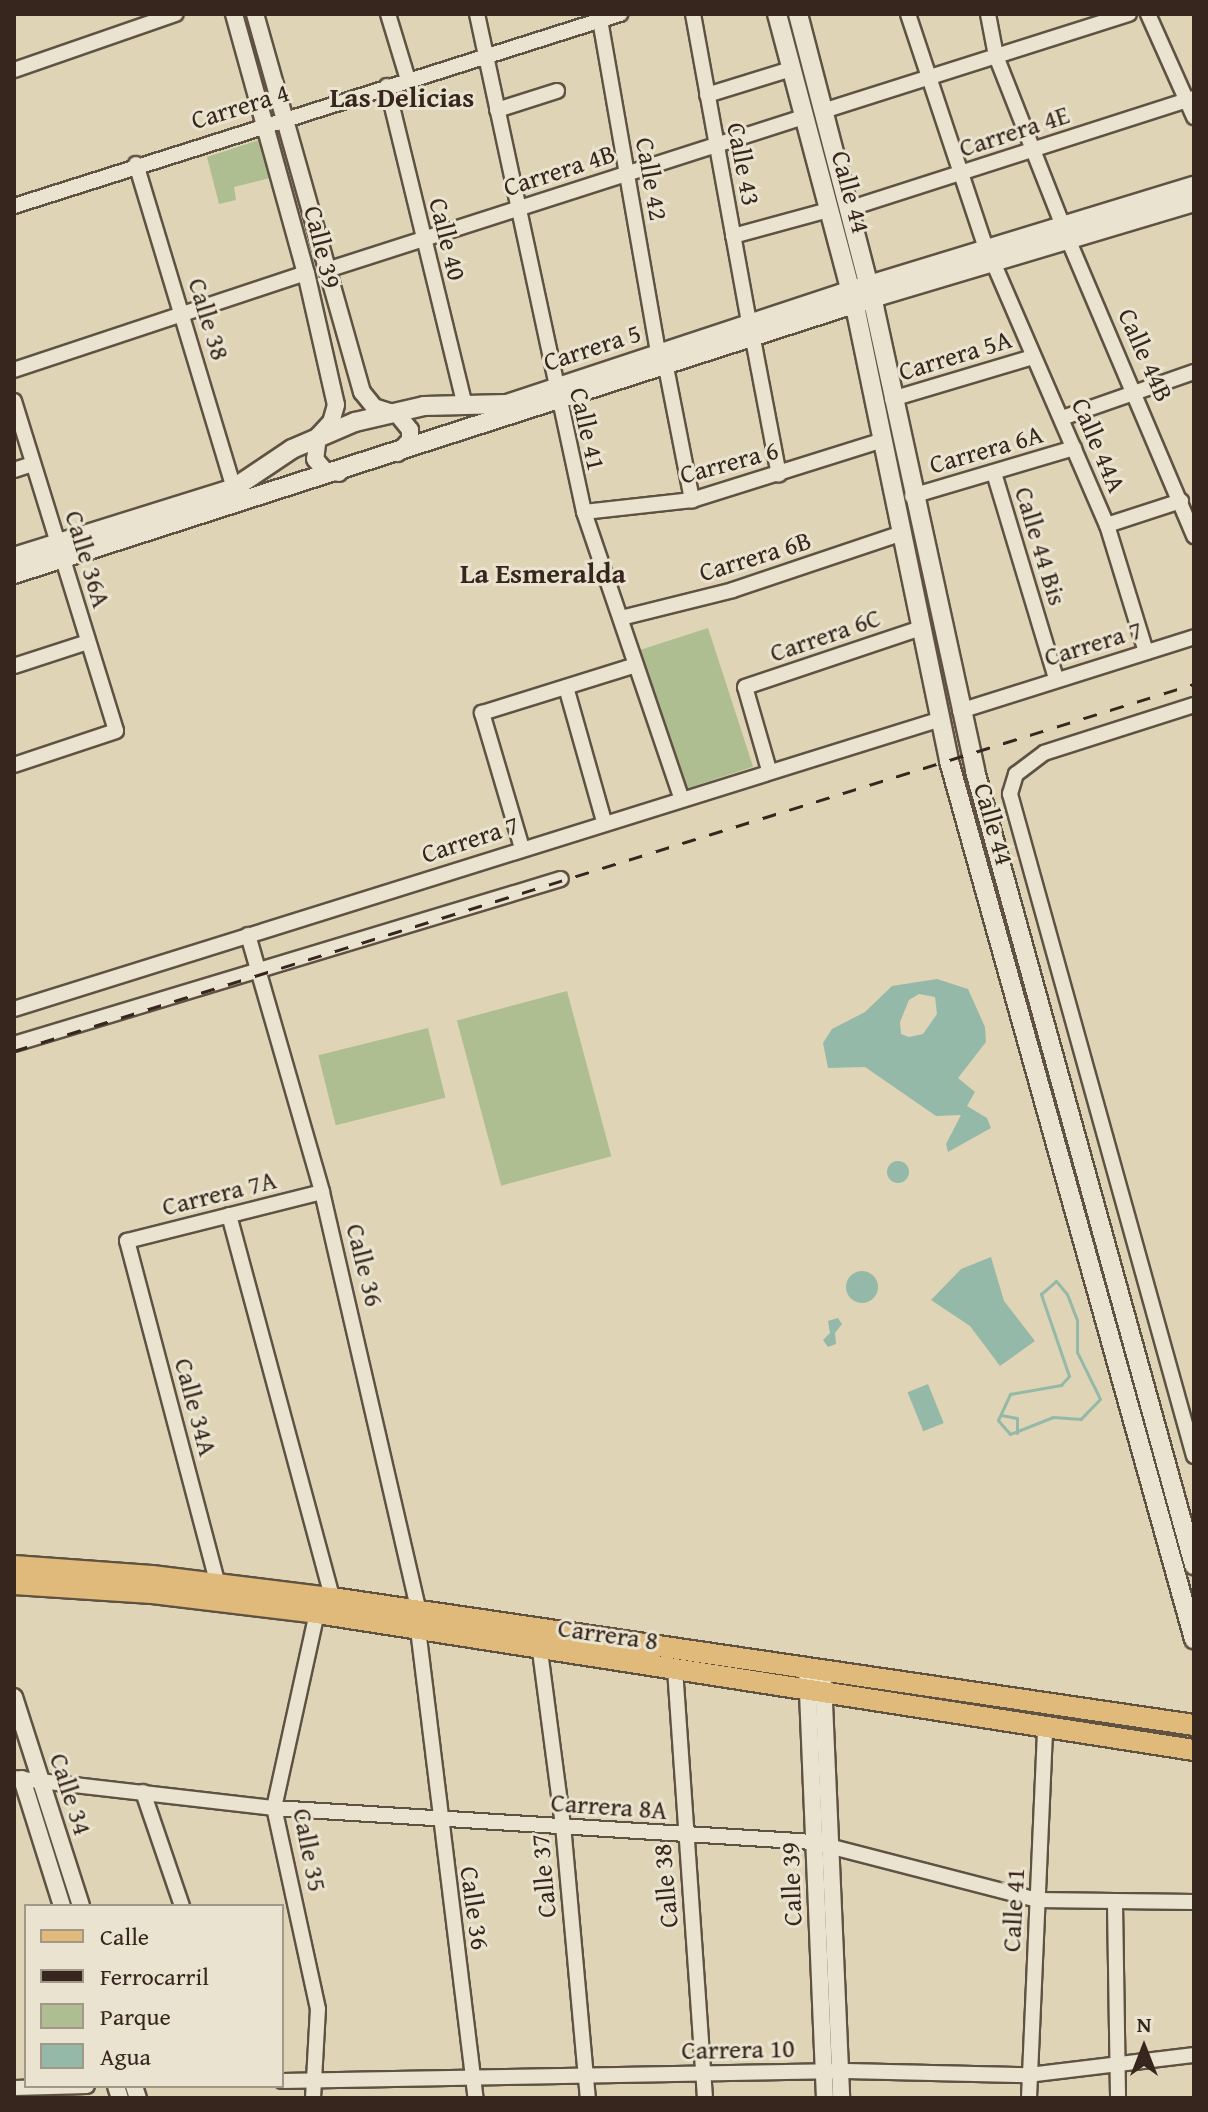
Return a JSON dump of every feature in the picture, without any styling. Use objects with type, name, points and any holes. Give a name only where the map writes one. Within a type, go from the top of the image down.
[{"type":"main road","name":"Calle 44","points":[[777,14],[828,210],[861,295],[892,399],[960,711],[1194,1565]]},
{"type":"main road","name":"Calle 44","points":[[798,14],[848,209],[883,440],[941,719],[1194,1639]]},
{"type":"main road","name":"Carrera 5","points":[[1066,233],[1194,186]]},
{"type":"main road","name":"Carrera 5","points":[[14,557],[60,551],[339,473],[556,395],[861,295],[1066,233],[1194,202]]},
{"type":"main road","name":"Carrera 5","points":[[14,574],[60,551],[234,488],[318,436],[388,413],[464,403],[507,404],[556,395]]},
{"type":"main road","name":"Carrera 8","points":[[14,1566],[332,1598],[540,1651],[675,1669],[815,1679],[1045,1725],[1194,1750]]},
{"type":"main road","name":"Carrera 8","points":[[14,1584],[418,1620],[815,1679],[1194,1725]]},
{"type":"main road","points":[[14,1596],[36,1585]]},
{"type":"street","points":[[14,70],[176,14]]},
{"type":"street","name":"Calle 39","points":[[234,14],[306,273],[336,405],[331,422],[318,436]]},
{"type":"street","name":"Calle 39","points":[[255,14],[287,117],[362,392],[374,407],[398,415],[410,430],[410,440],[396,454]]},
{"type":"street","points":[[388,14],[408,80]]},
{"type":"street","name":"Calle 41","points":[[477,14],[556,395],[584,512],[681,797]]},
{"type":"street","name":"Carrera 4","points":[[14,206],[136,164],[485,56],[600,17],[620,14]]},
{"type":"street","name":"Calle 43","points":[[693,14],[779,475]]},
{"type":"street","name":"Calle 44A","points":[[908,14],[989,256],[1107,525],[1146,652]]},
{"type":"street","name":"Calle 44B","points":[[988,14],[996,56],[1033,150],[1137,393],[1194,536]]},
{"type":"street","points":[[823,111],[1129,14]]},
{"type":"street","points":[[1148,14],[1190,100],[1194,117]]},
{"type":"street","name":"Calle 42","points":[[600,17],[626,174],[692,500]]},
{"type":"street","points":[[707,95],[791,69]]},
{"type":"street","name":"Calle 40","points":[[387,86],[464,403]]},
{"type":"street","points":[[497,110],[557,91]]},
{"type":"street","name":"Carrera 4E","points":[[848,209],[1190,100]]},
{"type":"street","name":"Carrera 4B","points":[[330,269],[804,117]]},
{"type":"street","name":"Calle 38","points":[[136,164],[183,311],[234,488]]},
{"type":"street","points":[[733,236],[828,210]]},
{"type":"street","points":[[14,370],[183,311],[306,273]]},
{"type":"street","name":"Carrera 5A","points":[[892,399],[1033,357]]},
{"type":"street","points":[[1062,418],[1194,372]]},
{"type":"street","name":"Calle 36A","points":[[14,401],[116,731],[14,765]]},
{"type":"street","points":[[318,436],[315,459],[325,471],[339,473]]},
{"type":"street","name":"Carrera 6","points":[[584,512],[692,500],[883,440]]},
{"type":"street","name":"Carrera 6A","points":[[912,496],[1074,448]]},
{"type":"street","points":[[14,470],[33,464]]},
{"type":"street","name":"Calle 44 Bis","points":[[994,473],[1056,679]]},
{"type":"street","points":[[1107,525],[1181,501]]},
{"type":"street","name":"Carrera 6B","points":[[621,618],[733,590],[902,533]]},
{"type":"street","name":"Carrera 6C","points":[[769,770],[745,687],[921,628]]},
{"type":"street","name":"Carrera 7","points":[[960,711],[1194,637]]},
{"type":"street","points":[[14,666],[88,642]]},
{"type":"street","points":[[522,848],[482,713],[636,665]]},
{"type":"street","points":[[566,687],[604,821]]},
{"type":"street","points":[[1194,705],[1044,753],[1016,774],[1010,794],[1194,1456]]},
{"type":"street","name":"Carrera 7","points":[[14,1009],[604,821],[941,719]]},
{"type":"street","points":[[14,1044],[561,879]]},
{"type":"street","name":"Calle 36","points":[[248,935],[322,1192],[418,1620],[439,1820],[476,2098]]},
{"type":"street","name":"Carrera 7A","points":[[127,1241],[322,1192]]},
{"type":"street","points":[[229,1215],[332,1598]]},
{"type":"street","name":"Calle 34A","points":[[127,1241],[218,1585]]},
{"type":"street","name":"Calle 35","points":[[313,2098],[318,2009],[274,1808],[317,1613]]},
{"type":"street","name":"Calle 37","points":[[540,1651],[563,1825],[588,2098]]},
{"type":"street","name":"Calle 38","points":[[675,1669],[705,2098]]},
{"type":"street","name":"Calle 39","points":[[815,1679],[829,2071],[825,2098]]},
{"type":"street","name":"Calle 34","points":[[14,1697],[80,1904]]},
{"type":"street","name":"Calle 41","points":[[1029,2098],[1045,1725]]},
{"type":"street","name":"Carrera 8A","points":[[18,1778],[274,1808],[821,1843],[1037,1900],[1115,1904],[1194,1902]]},
{"type":"street","name":"Calle 34","points":[[18,1778],[61,1904]]},
{"type":"street","points":[[143,1792],[181,1904]]},
{"type":"street","points":[[1115,1904],[1113,2067],[1118,2098]]},
{"type":"street","name":"Carrera 10","points":[[284,2081],[829,2071],[1028,2075],[1194,2055]]},
{"type":"street","name":"Calle 39","points":[[829,2071],[841,2098]]},
{"type":"green space","points":[[259,140],[270,178],[234,187],[236,200],[219,204],[207,157]]},
{"type":"green space","points":[[708,628],[753,767],[683,790],[638,651]]},
{"type":"green space","points":[[567,991],[611,1156],[501,1186],[457,1021]]},
{"type":"green space","points":[[428,1028],[445,1098],[336,1125],[318,1055]]},
{"type":"water","points":[[937,979],[968,989],[985,1027],[986,1042],[958,1078],[975,1092],[967,1106],[987,1118],[991,1128],[948,1152],[946,1144],[961,1115],[936,1116],[865,1067],[828,1068],[823,1043],[832,1029],[865,1012],[892,986]],"holes":[[[919,994],[935,997],[937,1014],[923,1034],[909,1037],[901,1034],[900,1022],[909,1000]]]},
{"type":"water","points":[[898,1161],[906,1164],[909,1172],[906,1180],[898,1183],[890,1180],[887,1172],[890,1164]]},
{"type":"water","points":[[991,1257],[1004,1301],[1035,1341],[1000,1366],[970,1326],[931,1300],[961,1269]]},
{"type":"water","points":[[862,1271],[873,1276],[878,1287],[873,1298],[862,1303],[851,1298],[846,1287],[851,1276]]},
{"type":"water","points":[[838,1318],[842,1324],[835,1333],[836,1344],[828,1347],[823,1340],[830,1333],[828,1321]]},
{"type":"water","points":[[928,1384],[944,1423],[923,1431],[908,1392]]},
{"type":"waterway","points":[[1056,1281],[1067,1294],[1077,1320],[1077,1352],[1100,1399],[1081,1419],[1053,1417],[1010,1434],[998,1420],[1010,1394],[1061,1385],[1069,1376],[1041,1294],[1056,1281]]},
{"type":"waterway","points":[[1001,1415],[1017,1418],[1017,1433]]},
{"type":"railway","points":[[14,1051],[1194,684]]},
{"type":"district","name":"Las Delicias","points":[[402,97]]},
{"type":"district","name":"La Esmeralda","points":[[543,573]]}]
